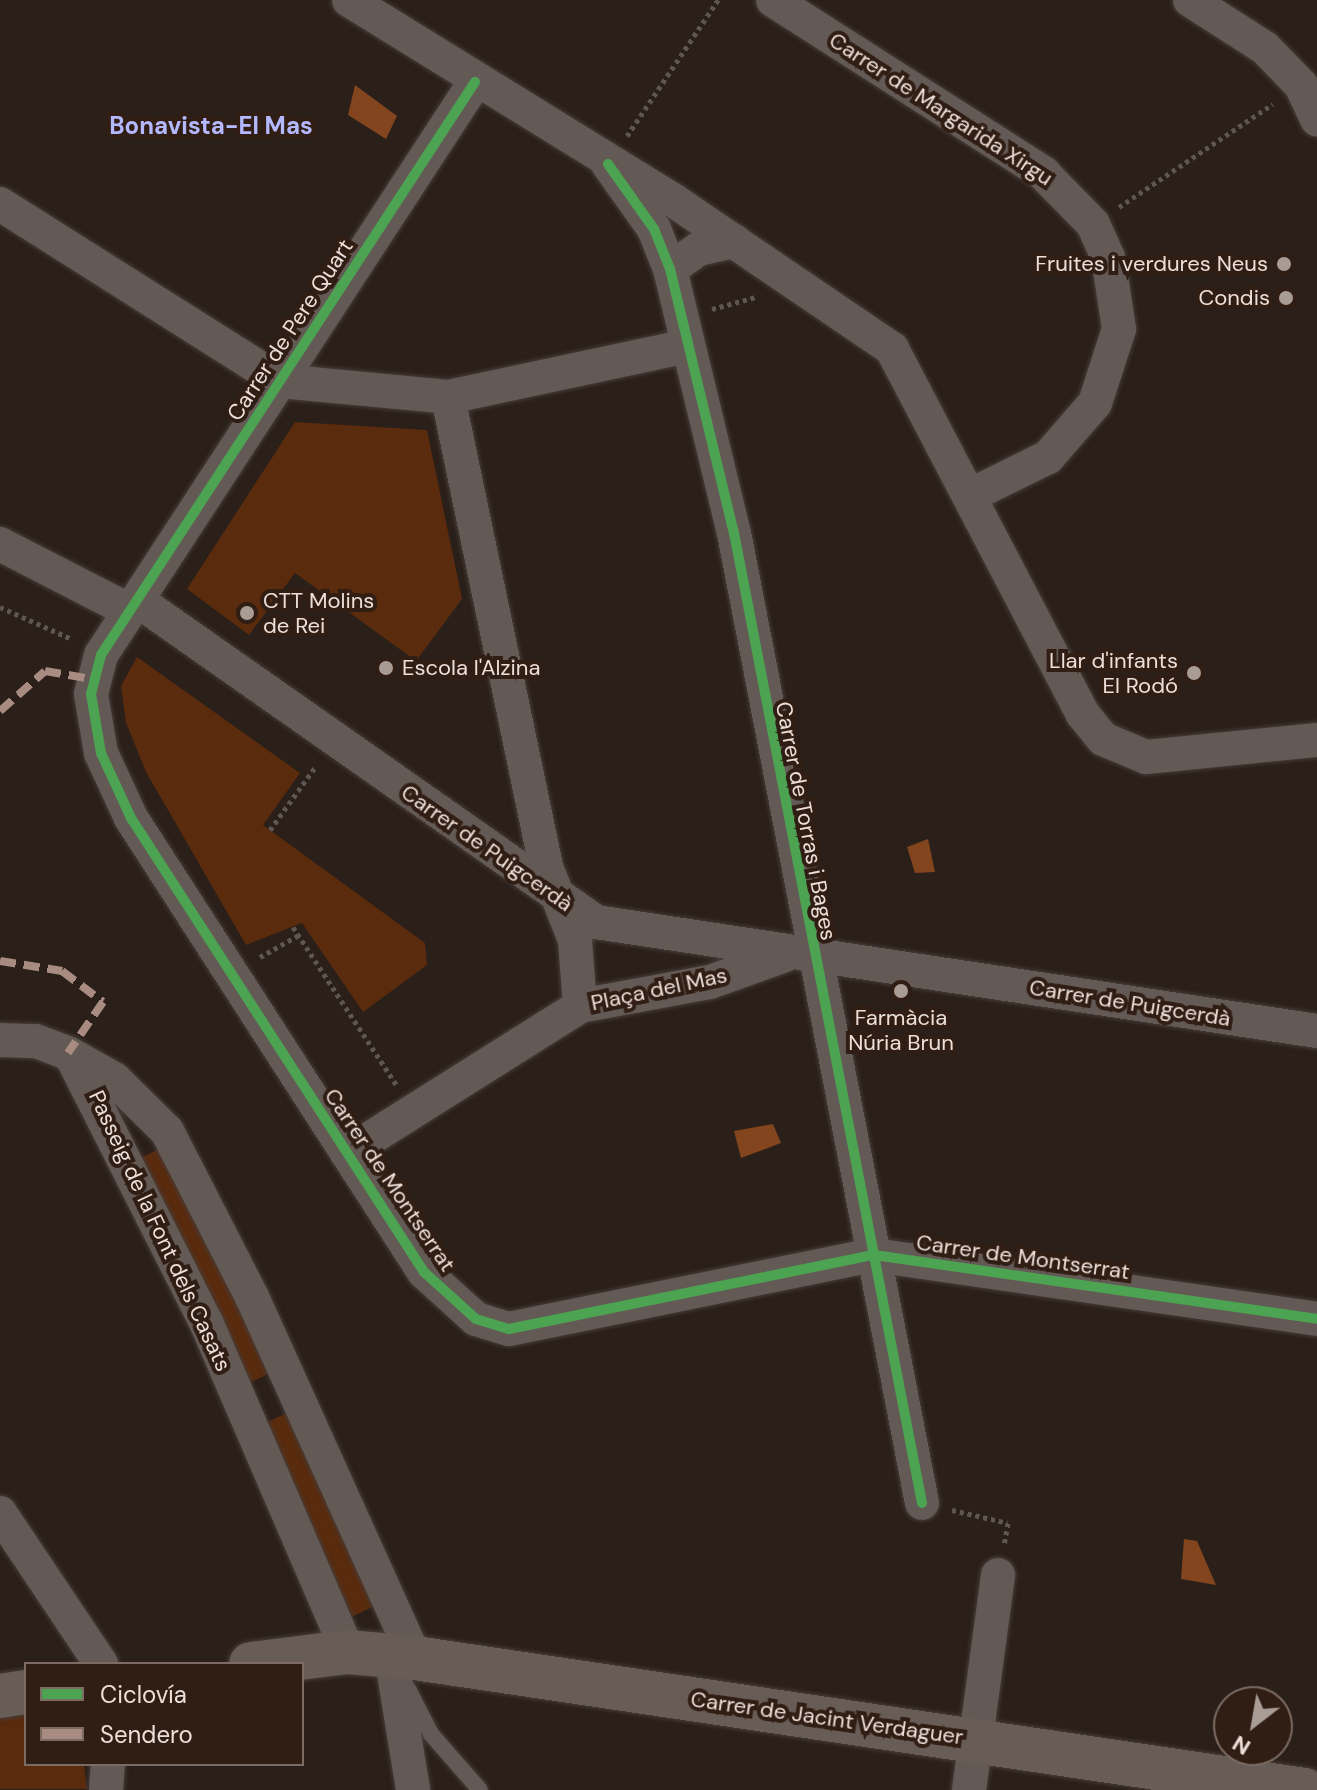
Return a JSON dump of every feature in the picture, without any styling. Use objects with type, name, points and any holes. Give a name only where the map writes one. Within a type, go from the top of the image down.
[{"type":"main road","name":"Carrer de Jacint Verdaguer","points":[[267,1662],[348,1652],[403,1656],[1305,1790]]},
{"type":"main road","points":[[0,1696],[24,1692]]},
{"type":"street","points":[[349,0],[475,82],[734,241],[892,349],[973,494],[1075,701],[1103,739],[1146,757],[1317,740]]},
{"type":"street","name":"Carrer de Margarida Xirgu","points":[[773,0],[1043,173],[1093,224],[1118,290],[1119,329],[1095,403],[1048,457],[973,494]]},
{"type":"street","points":[[1190,0],[1265,48],[1301,85],[1317,120]]},
{"type":"street","name":"Carrer de Pere Quart","points":[[133,606],[475,82]]},
{"type":"street","name":"Carrer de Torras i Bages","points":[[608,164],[654,229],[670,269],[734,533],[801,954],[874,1255],[922,1503]]},
{"type":"street","points":[[0,204],[280,381],[448,397],[684,332]]},
{"type":"street","points":[[670,269],[699,249],[734,241]]},
{"type":"street","name":"Plaça del Mas","points":[[448,397],[546,867],[575,940],[580,1006],[710,982],[801,954]]},
{"type":"street","name":"Carrer de Puigcerdà","points":[[0,544],[133,606],[335,739],[563,906],[596,922],[1317,1031]]},
{"type":"street","name":"Carrer de Montserrat","points":[[133,606],[101,655],[91,713],[113,782],[424,1272],[461,1309],[493,1327],[525,1329],[874,1255],[1317,1319]]},
{"type":"street","points":[[347,1153],[580,1006]]},
{"type":"street","name":"Passeig de la Font dels Casats","points":[[0,1040],[36,1041],[68,1053],[114,1079],[167,1131],[293,1391],[403,1656],[413,1790]]},
{"type":"street","name":"Passeig de la Font dels Casats","points":[[68,1053],[119,1139],[245,1413],[348,1652]]},
{"type":"street","points":[[119,1139],[167,1131]]},
{"type":"street","points":[[245,1413],[293,1391]]},
{"type":"street","points":[[0,1513],[100,1662]]},
{"type":"street","points":[[969,1790],[998,1575]]},
{"type":"street","points":[[106,1790],[108,1766]]},
{"type":"lane","points":[[403,1656],[431,1734],[480,1790]]},
{"type":"path","points":[[608,164],[718,0]]},
{"type":"path","points":[[1093,224],[1301,85]]},
{"type":"path","points":[[684,332],[799,285]]},
{"type":"path","points":[[0,607],[101,655]]},
{"type":"path","points":[[270,830],[335,739]]},
{"type":"path","points":[[293,927],[413,1111]]},
{"type":"path","points":[[260,957],[299,935]]},
{"type":"path","points":[[922,1503],[1008,1523],[998,1575]]},
{"type":"shaded area","points":[[355,85],[397,116],[386,139],[348,115]]},
{"type":"shaded area","points":[[295,422],[427,430],[462,599],[416,661],[295,573],[249,635],[187,589]]},
{"type":"shaded area","points":[[137,657],[300,773],[263,825],[425,943],[427,965],[363,1012],[302,923],[246,945],[146,772],[126,723],[121,686]]},
{"type":"shaded area","points":[[928,839],[935,872],[915,873],[907,847]]},
{"type":"shaded area","points":[[773,1124],[781,1143],[741,1158],[734,1131]]},
{"type":"shaded area","points":[[163,1147],[273,1372],[246,1385],[136,1160]]},
{"type":"shaded area","points":[[289,1412],[379,1604],[352,1616],[263,1424]]},
{"type":"shaded area","points":[[1184,1539],[1197,1541],[1216,1585],[1181,1579]]},
{"type":"shaded area","points":[[24,1712],[24,1766],[84,1766],[87,1789],[0,1789],[0,1715]]},
{"type":"marked path","points":[[0,711],[45,671],[92,679]]},
{"type":"marked path","points":[[0,961],[62,971],[103,1002],[68,1053]]},
{"type":"cycle path","points":[[475,82],[101,655],[91,694],[101,753],[131,818],[424,1272],[476,1319],[509,1329],[874,1255],[1317,1319]]},
{"type":"cycle path","points":[[608,164],[654,229],[670,269],[734,533],[922,1503]]},
{"type":"place","name":"Fruites i verdures Neus","points":[[1284,264]]},
{"type":"place","name":"Condis","points":[[1286,298]]},
{"type":"place","name":"CTT Molins de Rei","points":[[247,613]]},
{"type":"place","name":"Escola l'Alzina","points":[[386,668]]},
{"type":"place","name":"Llar d'infants El Rodó","points":[[1194,673]]},
{"type":"place","name":"Farmàcia Núria Brun","points":[[901,991]]},
{"type":"district","name":"Bonavista-El Mas","points":[[211,126]]}]
